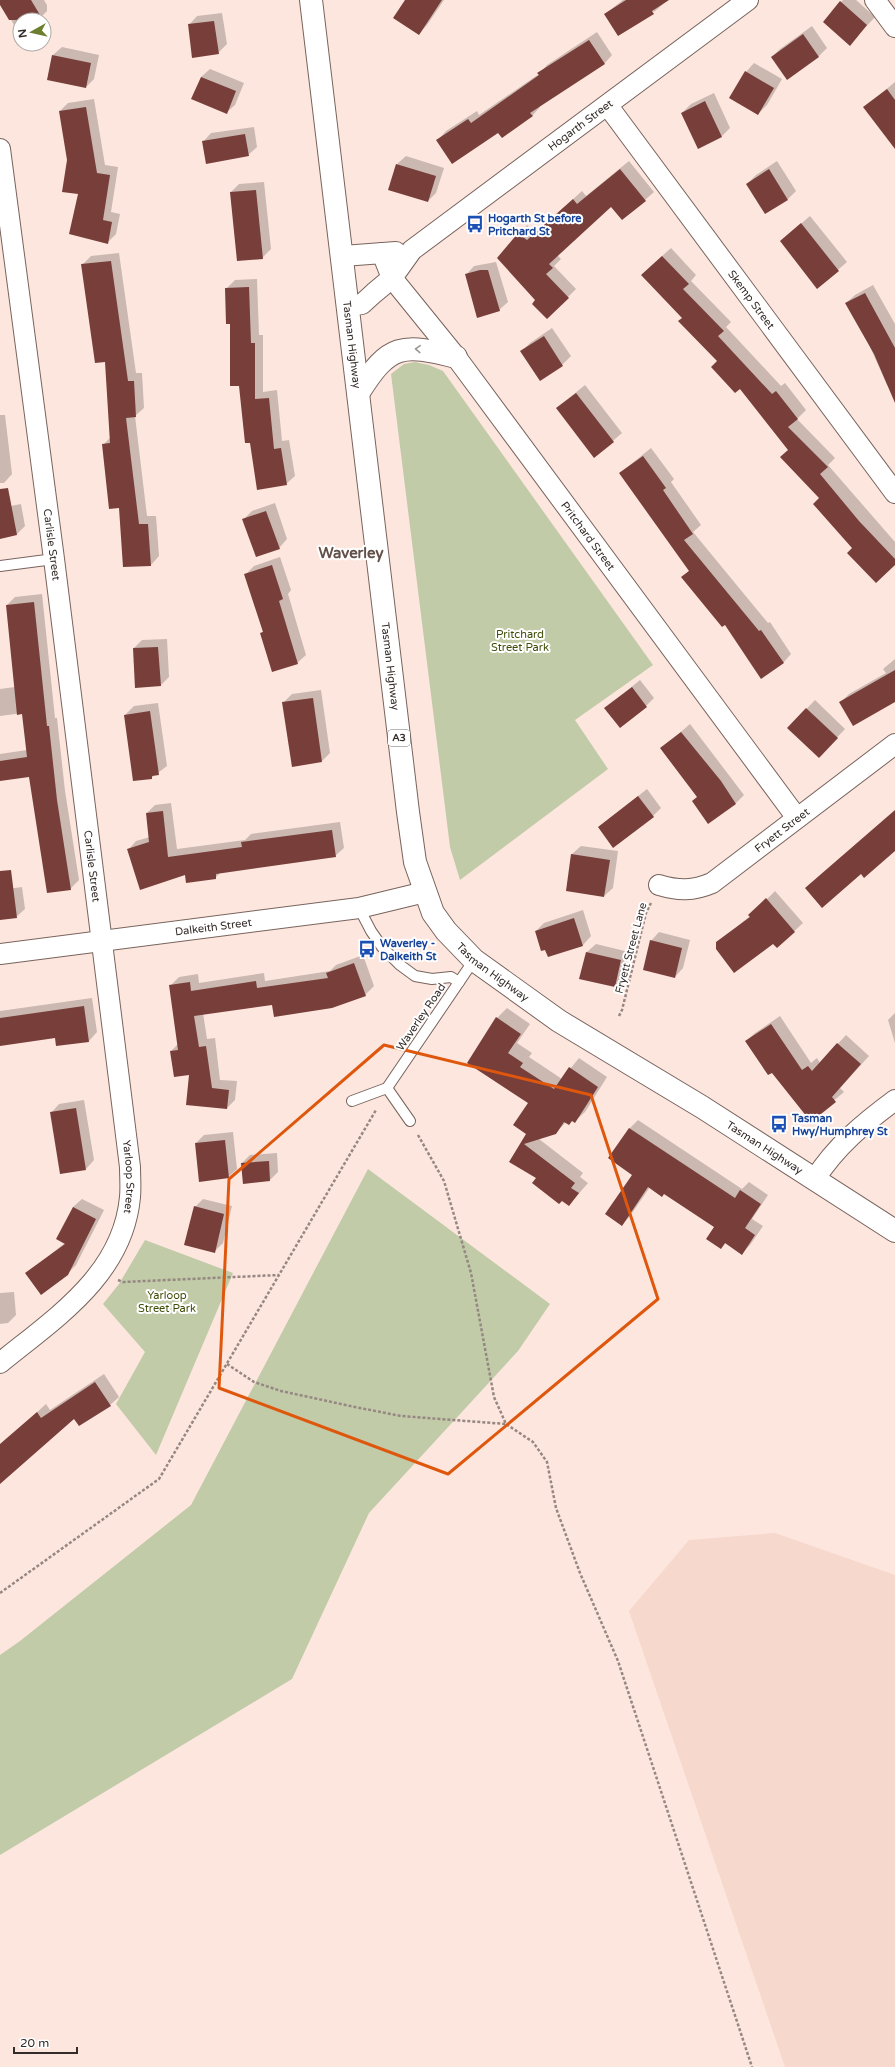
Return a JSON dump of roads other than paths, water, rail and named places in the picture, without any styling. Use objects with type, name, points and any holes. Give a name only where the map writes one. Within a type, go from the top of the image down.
[{"type":"highway","name":"Tasman Highway","points":[[311,0],[349,306],[408,812],[415,862],[433,912],[446,932],[474,960],[559,1021],[702,1106],[895,1231]]},
{"type":"highway","points":[[359,392],[378,364],[391,354],[403,349],[428,349],[456,357]]},
{"type":"street","name":"Hogarth Street","points":[[349,306],[362,304],[392,278],[412,250],[608,106],[748,0]]},
{"type":"street","points":[[875,0],[895,27]]},
{"type":"street","name":"Skemp Street","points":[[608,106],[895,493]]},
{"type":"street","name":"Carlisle Street","points":[[0,149],[54,559],[101,941]]},
{"type":"street","points":[[343,256],[412,250]]},
{"type":"street","name":"Pritchard Street","points":[[382,253],[392,278],[456,357],[797,818]]},
{"type":"street","name":"Fryett Street","points":[[659,885],[677,890],[690,890],[712,883],[895,744]]},
{"type":"street","name":"Dalkeith Street","points":[[0,954],[359,908],[425,892]]},
{"type":"street","name":"Yarloop Street","points":[[0,1363],[76,1300],[92,1284],[116,1246],[130,1198],[130,1167],[101,941]]},
{"type":"street","points":[[815,1179],[825,1162],[860,1126],[895,1100]]},
{"type":"lane","points":[[0,566],[54,559]]},
{"type":"lane","points":[[359,908],[370,931],[382,947],[400,965],[415,976],[432,979],[451,977],[459,982]]},
{"type":"lane","name":"Waverley Road","points":[[387,1088],[474,960]]},
{"type":"lane","points":[[352,1101],[387,1088],[410,1121]]},
{"type":"place","name":"Hogarth St before Pritchard St","points":[[475,224]]},
{"type":"place","name":"Waverley - Dalkeith St","points":[[367,949]]},
{"type":"place","name":"Tasman Hwy/Humphrey St","points":[[779,1124]]},
{"type":"district","name":"Waverley","points":[[351,553]]},
{"type":"park label","name":"Pritchard Street Park","points":[[520,640]]},
{"type":"park label","name":"Yarloop Street Park","points":[[167,1301]]}]
